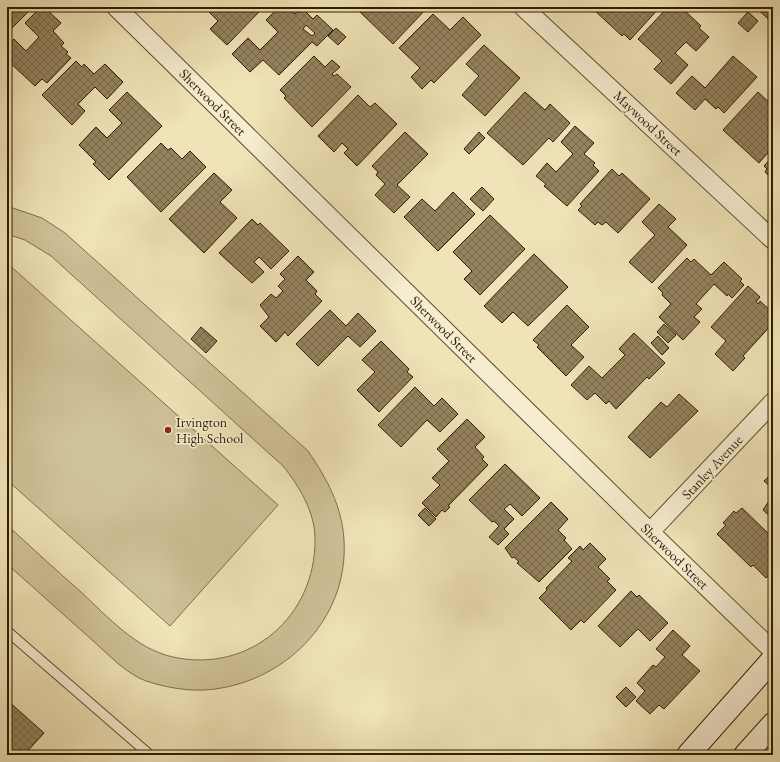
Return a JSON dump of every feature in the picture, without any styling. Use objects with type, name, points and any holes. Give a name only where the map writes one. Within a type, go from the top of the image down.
[{"type":"main road","points":[[688,755],[773,659]]},
{"type":"main road","points":[[745,755],[773,724]]},
{"type":"street","name":"Sherwood Street","points":[[116,7],[773,651]]},
{"type":"street","name":"Maywood Street","points":[[523,7],[773,240]]},
{"type":"street","name":"Stanley Avenue","points":[[650,532],[773,402]]},
{"type":"lane","points":[[7,631],[150,755]]},
{"type":"shaded area","points":[[7,206],[42,218],[65,233],[308,451],[327,482],[337,504],[343,528],[344,540],[343,569],[335,596],[323,621],[306,643],[285,661],[260,676],[234,685],[205,690],[168,687],[139,678],[117,662],[7,564],[7,525],[123,631],[135,640],[160,653],[173,657],[201,660],[228,657],[252,647],[273,633],[291,615],[304,592],[312,567],[315,539],[309,509],[295,482],[283,466],[51,256],[25,240],[7,234]]},
{"type":"shaded area","points":[[7,263],[278,505],[170,626],[7,480]]},
{"type":"building","points":[[7,7],[22,7],[28,12],[7,33]]},
{"type":"building","points":[[44,7],[61,23],[53,31],[64,43],[61,46],[68,52],[66,54],[71,58],[47,83],[42,79],[35,86],[7,60],[7,46],[14,39],[26,51],[39,37],[25,23],[38,10],[40,12]]},
{"type":"building","points":[[210,7],[255,7],[260,11],[227,45],[210,29],[218,21],[207,10]]},
{"type":"building","points":[[282,7],[288,7],[295,14],[301,7],[313,19],[317,15],[333,30],[317,46],[312,42],[279,75],[263,60],[250,72],[232,54],[248,38],[260,50],[278,32],[266,20],[277,9],[279,10]],"holes":[[[306,25],[315,33],[312,36],[303,29]]]},
{"type":"building","points":[[363,7],[428,7],[393,44],[359,11]]},
{"type":"building","points":[[594,7],[660,7],[630,40],[624,34],[622,36],[593,9]]},
{"type":"building","points":[[668,7],[681,7],[701,26],[699,28],[709,37],[696,51],[686,42],[675,53],[688,65],[671,84],[654,69],[662,61],[638,39]]},
{"type":"building","points":[[773,7],[773,23],[756,8]]},
{"type":"building","points":[[748,12],[758,21],[748,32],[738,23]]},
{"type":"building","points":[[433,14],[450,30],[463,17],[481,35],[434,83],[431,80],[422,89],[411,77],[420,68],[399,48]]},
{"type":"building","points":[[336,28],[346,37],[338,45],[328,36]]},
{"type":"building","points":[[484,45],[520,78],[485,116],[462,95],[479,76],[466,64]]},
{"type":"building","points":[[314,56],[325,67],[332,60],[340,67],[332,74],[334,76],[337,74],[351,87],[312,127],[284,98],[286,96],[280,90]]},
{"type":"building","points":[[733,56],[757,77],[724,113],[718,107],[716,109],[705,99],[695,110],[676,93],[692,76],[705,88]]},
{"type":"building","points":[[76,61],[82,67],[84,64],[94,74],[105,64],[123,82],[107,99],[95,87],[78,104],[85,111],[72,125],[42,95]]},
{"type":"building","points":[[773,73],[773,83],[768,79]]},
{"type":"building","points":[[127,92],[162,126],[109,180],[93,164],[96,162],[79,145],[96,127],[107,138],[122,123],[109,110]]},
{"type":"building","points":[[525,92],[545,110],[550,104],[570,123],[553,142],[549,138],[523,165],[487,133]]},
{"type":"building","points":[[758,92],[773,106],[773,147],[759,163],[723,130]]},
{"type":"building","points":[[358,95],[370,107],[375,103],[397,124],[357,166],[344,153],[348,149],[342,143],[334,152],[318,136]]},
{"type":"building","points":[[575,126],[594,143],[584,154],[595,163],[593,165],[599,171],[567,206],[544,186],[546,184],[536,176],[547,163],[556,172],[573,154],[561,142]]},
{"type":"building","points":[[405,132],[428,154],[397,185],[410,197],[394,213],[375,195],[385,184],[376,175],[378,172],[372,166]]},
{"type":"building","points":[[479,132],[485,138],[469,154],[464,149]]},
{"type":"building","points":[[161,143],[168,150],[171,148],[182,159],[190,151],[206,167],[161,212],[127,177]]},
{"type":"building","points":[[773,156],[773,180],[765,172],[767,169],[764,166]]},
{"type":"building","points":[[612,169],[619,176],[622,173],[650,199],[618,233],[606,222],[602,225],[598,222],[595,225],[578,210],[582,206],[580,204]]},
{"type":"building","points":[[214,173],[232,190],[220,202],[237,218],[204,253],[169,219]]},
{"type":"building","points":[[482,187],[494,199],[483,211],[470,199]]},
{"type":"building","points":[[453,192],[475,214],[438,251],[404,217],[422,199],[435,211]]},
{"type":"building","points":[[659,204],[676,219],[668,227],[687,245],[652,283],[629,262],[655,235],[642,222]]},
{"type":"building","points":[[490,215],[525,249],[480,295],[464,279],[472,271],[453,252]]},
{"type":"building","points":[[252,219],[258,225],[260,223],[289,251],[271,269],[259,257],[254,262],[264,272],[252,283],[219,253]]},
{"type":"building","points":[[534,254],[568,287],[528,326],[513,312],[502,323],[484,306]]},
{"type":"building","points":[[298,256],[314,272],[306,280],[317,291],[315,294],[322,301],[288,336],[285,332],[276,342],[260,326],[269,317],[260,305],[271,294],[276,298],[283,291],[278,286],[285,279],[280,274]]},
{"type":"building","points":[[687,258],[691,262],[694,259],[711,275],[724,262],[742,279],[740,281],[744,285],[732,298],[728,294],[727,296],[714,284],[696,304],[702,309],[694,317],[700,322],[683,340],[659,317],[671,304],[662,295],[663,293],[658,288]]},
{"type":"building","points":[[748,286],[760,297],[756,302],[758,304],[760,301],[773,313],[773,323],[743,356],[745,358],[733,371],[715,354],[726,341],[711,327]]},
{"type":"building","points":[[567,305],[589,327],[571,345],[584,357],[566,376],[537,347],[539,345],[533,340]]},
{"type":"building","points":[[330,310],[346,326],[358,313],[376,331],[360,347],[348,336],[318,366],[296,344]]},
{"type":"building","points":[[664,324],[676,335],[668,343],[657,332]]},
{"type":"building","points":[[201,327],[217,341],[206,353],[191,339]]},
{"type":"building","points":[[634,333],[665,363],[649,379],[647,377],[616,409],[609,401],[606,404],[595,393],[587,400],[571,385],[589,366],[602,378],[625,355],[619,349]]},
{"type":"building","points":[[658,336],[669,348],[662,355],[651,343]]},
{"type":"building","points":[[381,341],[409,369],[407,372],[413,377],[379,412],[357,390],[375,372],[362,360]]},
{"type":"building","points":[[415,387],[434,406],[442,398],[458,414],[440,432],[427,420],[401,447],[378,425]]},
{"type":"building","points":[[679,394],[698,411],[650,458],[628,437],[661,402],[667,407]]},
{"type":"building","points":[[467,419],[485,437],[475,447],[484,457],[482,459],[488,465],[448,506],[450,507],[445,512],[442,510],[436,517],[422,503],[440,485],[432,478],[449,461],[437,449]]},
{"type":"building","points":[[505,464],[540,498],[522,516],[510,504],[504,509],[514,519],[504,529],[509,534],[498,545],[489,537],[499,526],[494,521],[492,522],[469,500]]},
{"type":"building","points":[[773,472],[773,489],[764,481]]},
{"type":"building","points":[[773,495],[773,519],[763,510]]},
{"type":"building","points":[[551,502],[568,519],[558,530],[566,538],[564,540],[572,549],[539,582],[517,563],[519,562],[514,557],[512,558],[505,548]]},
{"type":"building","points":[[425,508],[436,519],[429,526],[418,515]]},
{"type":"building","points":[[742,508],[773,538],[773,545],[770,548],[773,551],[773,578],[770,574],[766,578],[753,565],[751,567],[717,534],[726,525],[723,523],[734,511],[736,513]]},
{"type":"building","points":[[590,543],[606,559],[598,567],[610,579],[607,581],[616,590],[584,623],[581,620],[571,630],[539,598],[547,590],[546,588],[572,561],[568,558],[580,546],[583,550]]},
{"type":"building","points":[[631,591],[637,597],[639,595],[668,623],[650,641],[638,629],[620,647],[598,626]]},
{"type":"building","points":[[673,630],[690,646],[682,655],[700,671],[664,709],[659,705],[650,714],[636,701],[645,691],[637,683],[653,665],[656,667],[665,657],[656,649]]},
{"type":"building","points":[[626,687],[636,697],[626,707],[616,697]]},
{"type":"building","points":[[7,700],[44,733],[24,755],[7,755]]},
{"type":"place","name":"Irvington High School","points":[[168,430]]}]
